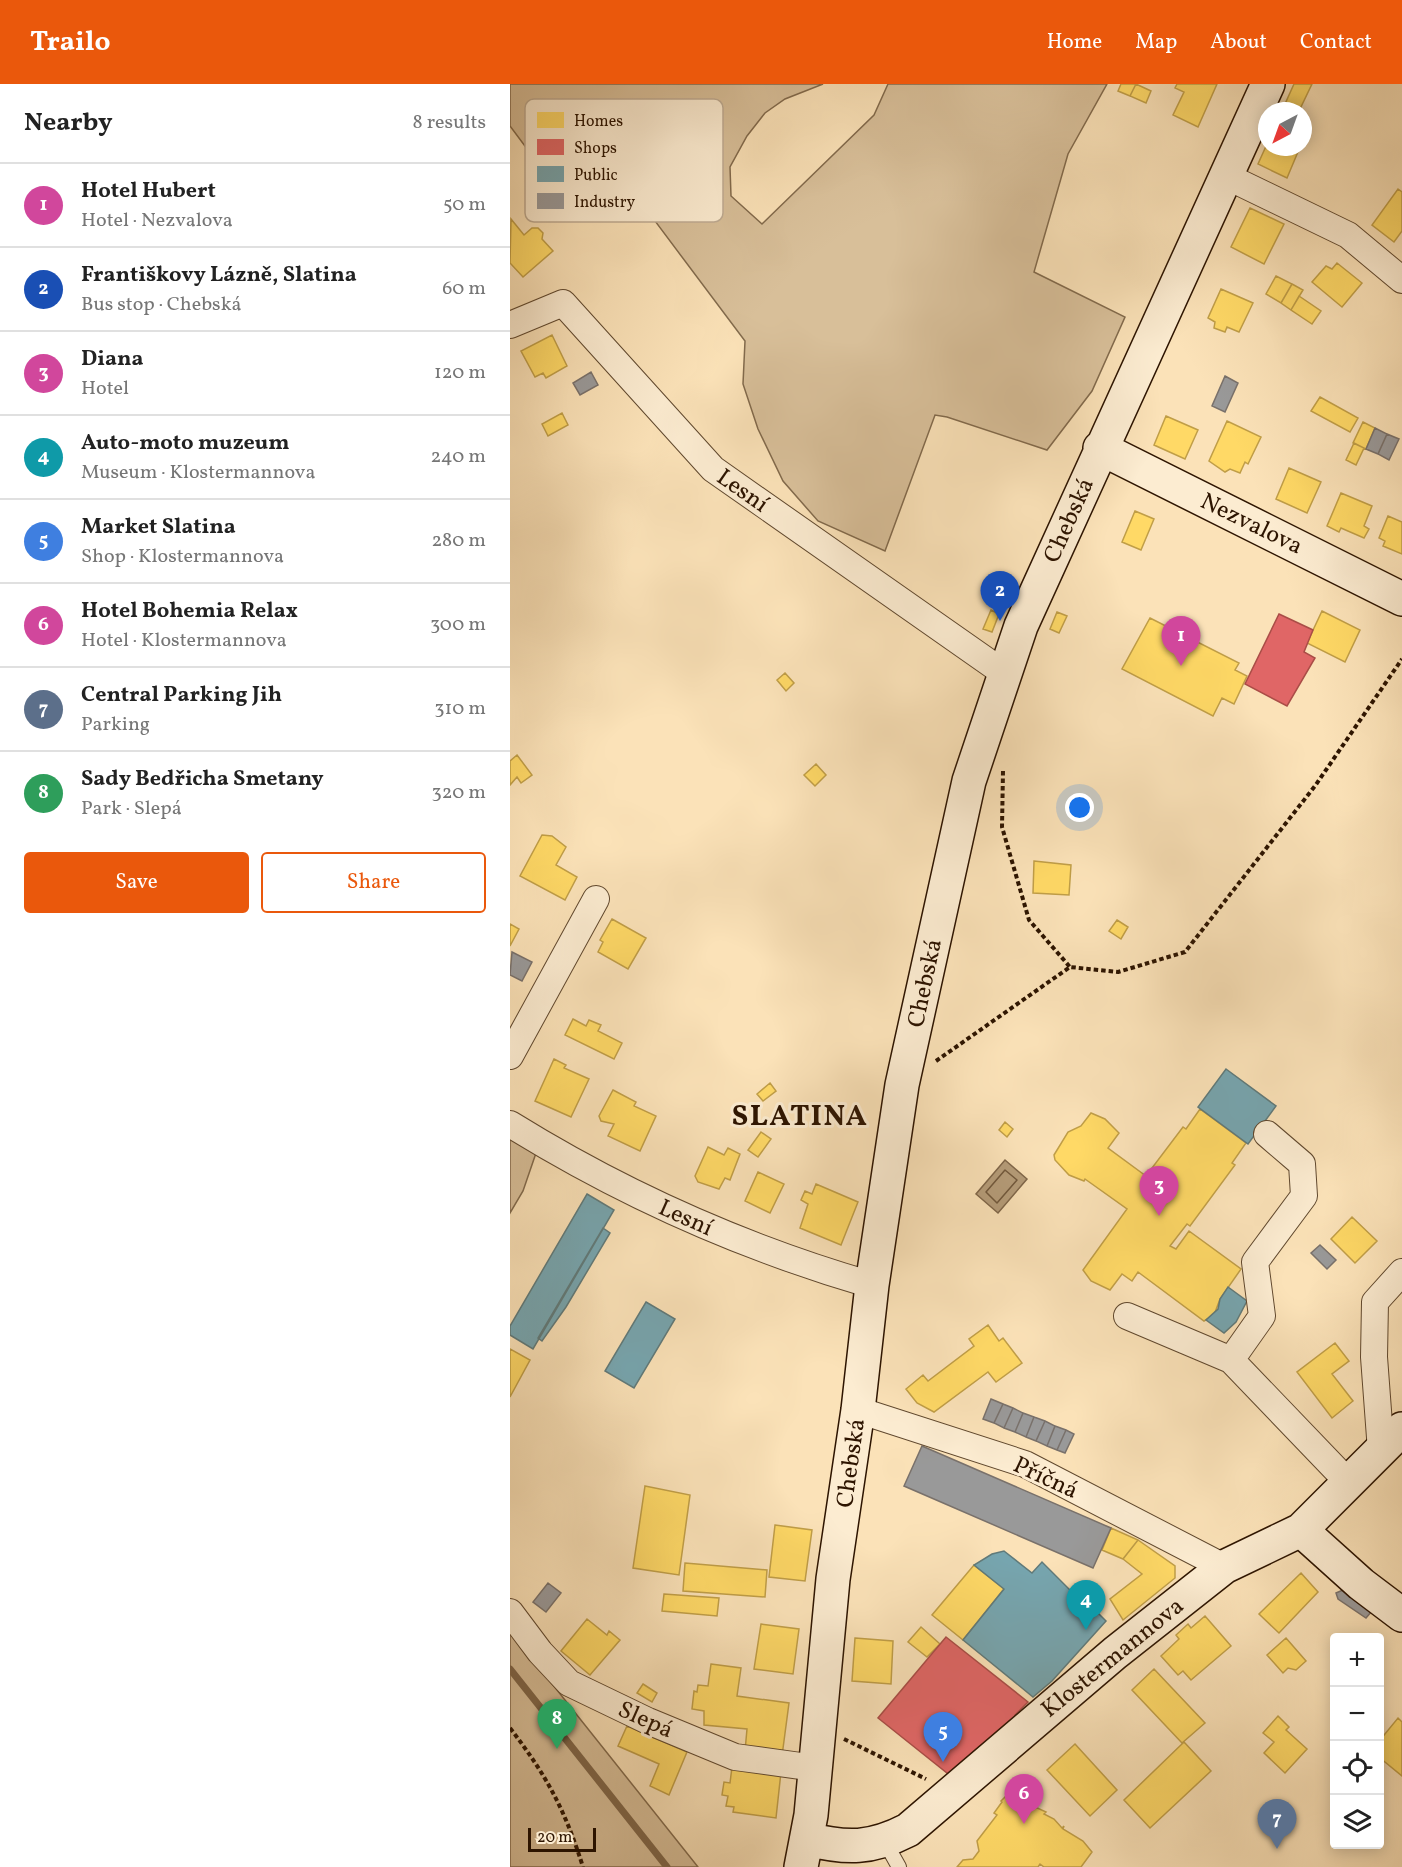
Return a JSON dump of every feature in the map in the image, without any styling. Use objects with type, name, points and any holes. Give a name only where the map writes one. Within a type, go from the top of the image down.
[{"type":"street","name":"Chebská","points":[[804,1853],[819,1735],[833,1579],[858,1410],[872,1285],[902,1085],[969,781],[1021,626],[1100,448],[1268,84]]},
{"type":"street","points":[[1227,176],[1348,235],[1402,280]]},
{"type":"street","name":"Lesní","points":[[511,323],[563,303],[713,470],[1004,673]]},
{"type":"street","name":"Nezvalova","points":[[1100,448],[1402,599]]},
{"type":"street","points":[[510,1056],[596,899]]},
{"type":"street","name":"Lesní","points":[[510,1124],[630,1192],[708,1227],[806,1266],[872,1285]]},
{"type":"street","points":[[1231,1360],[1262,1316],[1255,1262],[1304,1196],[1302,1164],[1267,1134]]},
{"type":"street","points":[[1391,1440],[1374,1357],[1375,1302],[1402,1272]]},
{"type":"street","points":[[1127,1316],[1231,1360],[1350,1483]]},
{"type":"street","name":"Příčná","points":[[858,1410],[1024,1464],[1224,1567]]},
{"type":"street","name":"Klostermannova","points":[[804,1853],[833,1845],[859,1846],[892,1854],[908,1830],[1115,1653],[1224,1567],[1301,1530],[1391,1440]]},
{"type":"street","points":[[1301,1530],[1361,1584],[1402,1615]]},
{"type":"street","name":"Slepá","points":[[510,1612],[540,1652],[569,1683],[648,1721],[735,1757],[815,1768]]},
{"type":"path","points":[[902,1085],[1070,967],[1118,972],[1185,952],[1316,786],[1402,658]]},
{"type":"path","points":[[1003,767],[1002,826],[1029,920],[1070,967]]},
{"type":"path","points":[[510,1728],[538,1765],[569,1821],[583,1867]]},
{"type":"path","points":[[819,1735],[843,1739],[952,1792]]},
{"type":"shaded area","points":[[510,84],[823,84],[785,99],[765,113],[747,136],[730,167],[731,196],[762,224],[874,115],[888,84],[1107,84],[1068,154],[1034,272],[1125,317],[1092,391],[1047,450],[935,415],[885,551],[818,521],[783,481],[758,429],[743,384],[745,341],[656,222],[723,222],[723,99],[525,99],[525,146],[510,126]]},
{"type":"shaded area","points":[[510,1137],[536,1153],[523,1191],[510,1213]]},
{"type":"shaded area","points":[[510,1631],[698,1867],[510,1867]]},
{"type":"water","points":[[1005,1160],[1027,1179],[998,1213],[976,1194]]},
{"type":"building: Homes","points":[[1121,84],[1136,84],[1130,96],[1118,91]]},
{"type":"building: Homes","points":[[1136,84],[1151,91],[1146,103],[1130,96]]},
{"type":"building: Homes","points":[[1177,84],[1217,84],[1198,127],[1173,115],[1184,92],[1175,88]]},
{"type":"building: Homes","points":[[1294,84],[1312,84],[1303,102],[1286,102]]},
{"type":"building: Homes","points":[[1262,156],[1296,156],[1287,178],[1258,164]]},
{"type":"building: Homes","points":[[1398,189],[1402,192],[1402,231],[1394,242],[1372,225]]},
{"type":"building: Homes","points":[[1250,208],[1284,224],[1264,264],[1231,247]]},
{"type":"building: Homes","points":[[511,219],[524,235],[532,228],[538,228],[543,233],[542,239],[553,251],[523,277],[510,263]]},
{"type":"building: Homes","points":[[1337,263],[1362,283],[1342,307],[1312,282],[1326,266],[1332,269]]},
{"type":"building: Homes","points":[[1276,276],[1292,284],[1281,303],[1266,294]]},
{"type":"building: Homes","points":[[1292,284],[1303,290],[1291,310],[1281,303]]},
{"type":"building: Homes","points":[[1221,289],[1253,303],[1239,332],[1227,327],[1225,332],[1214,328],[1215,322],[1208,318]]},
{"type":"building: Homes","points":[[1299,296],[1321,311],[1312,324],[1291,310]]},
{"type":"building: Homes","points":[[552,335],[567,366],[546,378],[543,373],[535,377],[521,351]]},
{"type":"building: Homes","points":[[1320,397],[1358,418],[1350,432],[1311,411]]},
{"type":"building: Homes","points":[[562,413],[568,425],[548,436],[542,424]]},
{"type":"building: Homes","points":[[1166,416],[1198,430],[1185,459],[1154,445]]},
{"type":"building: Homes","points":[[1227,421],[1261,437],[1248,464],[1245,462],[1240,473],[1230,469],[1225,472],[1209,461]]},
{"type":"building: Homes","points":[[1363,422],[1375,428],[1366,449],[1353,443]]},
{"type":"building: Homes","points":[[1354,443],[1364,448],[1356,465],[1346,460]]},
{"type":"building: Homes","points":[[1289,468],[1321,482],[1307,513],[1276,499]]},
{"type":"building: Homes","points":[[1341,493],[1372,506],[1364,526],[1369,529],[1364,538],[1341,528],[1339,532],[1327,526]]},
{"type":"building: Homes","points":[[1135,511],[1154,519],[1141,550],[1122,542]]},
{"type":"building: Homes","points":[[1388,516],[1402,522],[1402,554],[1383,546],[1385,541],[1379,538]]},
{"type":"building: Homes","points":[[991,610],[999,614],[992,632],[983,629]]},
{"type":"building: Homes","points":[[1322,611],[1360,630],[1345,662],[1307,643]]},
{"type":"building: Homes","points":[[1057,612],[1067,616],[1059,633],[1050,629]]},
{"type":"building: Homes","points":[[1150,618],[1239,663],[1235,670],[1247,676],[1234,704],[1222,698],[1213,716],[1122,669]]},
{"type":"building: Homes","points":[[785,673],[794,683],[786,691],[777,680]]},
{"type":"building: Homes","points":[[517,755],[532,775],[521,783],[517,777],[510,785],[510,761]]},
{"type":"building: Homes","points":[[816,764],[826,775],[815,786],[804,775]]},
{"type":"building: Homes","points":[[542,835],[552,836],[566,847],[556,865],[577,877],[565,900],[520,876]]},
{"type":"building: Homes","points":[[1034,861],[1071,865],[1069,895],[1033,893]]},
{"type":"building: Homes","points":[[612,919],[646,938],[628,969],[598,952],[603,942],[600,940]]},
{"type":"building: Homes","points":[[1117,920],[1128,927],[1121,939],[1109,931]]},
{"type":"building: Homes","points":[[510,924],[519,929],[510,946]]},
{"type":"building: Homes","points":[[573,1019],[586,1026],[589,1020],[601,1025],[598,1031],[622,1043],[614,1059],[565,1035]]},
{"type":"building: Homes","points":[[554,1059],[566,1065],[564,1068],[589,1079],[571,1117],[535,1101]]},
{"type":"building: Homes","points":[[770,1083],[776,1091],[763,1101],[757,1094]]},
{"type":"building: Homes","points":[[613,1090],[636,1102],[634,1106],[656,1116],[640,1151],[608,1136],[614,1124],[601,1121],[599,1116]]},
{"type":"building: Homes","points":[[1200,1109],[1246,1143],[1232,1163],[1235,1165],[1190,1226],[1187,1224],[1170,1246],[1176,1249],[1189,1231],[1241,1269],[1220,1299],[1214,1315],[1204,1321],[1138,1272],[1132,1281],[1122,1274],[1110,1290],[1091,1281],[1083,1270],[1127,1209],[1085,1179],[1084,1181],[1069,1175],[1055,1160],[1054,1155],[1068,1132],[1081,1126],[1091,1113],[1105,1119],[1119,1133],[1108,1148],[1146,1176],[1183,1127],[1186,1129]]},
{"type":"building: Homes","points":[[1005,1122],[1013,1129],[1007,1137],[999,1130]]},
{"type":"building: Homes","points":[[761,1132],[771,1139],[758,1157],[748,1150]]},
{"type":"building: Homes","points":[[708,1147],[724,1155],[728,1148],[740,1154],[730,1180],[725,1178],[719,1189],[698,1182],[695,1176]]},
{"type":"building: Homes","points":[[758,1172],[784,1184],[770,1213],[745,1201]]},
{"type":"building: Homes","points":[[816,1184],[858,1202],[841,1245],[800,1228],[808,1204],[801,1200],[805,1191],[812,1194]]},
{"type":"building: Homes","points":[[1352,1217],[1377,1241],[1355,1263],[1331,1239]]},
{"type":"building: Homes","points":[[988,1325],[999,1341],[1003,1338],[1022,1363],[996,1382],[988,1372],[934,1412],[917,1403],[906,1389],[923,1375],[928,1381],[974,1346],[969,1339]]},
{"type":"building: Homes","points":[[1335,1343],[1349,1361],[1332,1374],[1353,1401],[1332,1418],[1297,1372]]},
{"type":"building: Homes","points":[[510,1349],[530,1360],[510,1397]]},
{"type":"building: Homes","points":[[645,1486],[690,1495],[679,1575],[633,1568]]},
{"type":"building: Homes","points":[[775,1525],[812,1530],[805,1581],[769,1577]]},
{"type":"building: Homes","points":[[1111,1528],[1138,1540],[1123,1559],[1102,1550]]},
{"type":"building: Homes","points":[[1138,1540],[1175,1566],[1175,1578],[1123,1620],[1110,1599],[1142,1574],[1123,1559]]},
{"type":"building: Homes","points":[[685,1563],[767,1570],[765,1597],[683,1591]]},
{"type":"building: Homes","points":[[974,1565],[1004,1589],[963,1640],[932,1615]]},
{"type":"building: Homes","points":[[1301,1573],[1318,1592],[1279,1633],[1259,1614]]},
{"type":"building: Homes","points":[[664,1594],[719,1598],[717,1616],[662,1611]]},
{"type":"building: Homes","points":[[1205,1616],[1231,1646],[1191,1680],[1183,1671],[1178,1675],[1161,1656],[1179,1639],[1176,1635],[1188,1624],[1191,1628]]},
{"type":"building: Homes","points":[[587,1619],[607,1635],[609,1631],[620,1640],[590,1675],[561,1651]]},
{"type":"building: Homes","points":[[761,1624],[799,1629],[793,1674],[754,1669]]},
{"type":"building: Homes","points":[[921,1627],[940,1644],[927,1657],[908,1642]]},
{"type":"building: Homes","points":[[855,1638],[893,1641],[891,1684],[852,1681]]},
{"type":"building: Homes","points":[[1286,1638],[1306,1661],[1296,1670],[1288,1668],[1283,1673],[1267,1655]]},
{"type":"building: Homes","points":[[711,1664],[741,1668],[737,1696],[789,1703],[782,1756],[745,1751],[747,1729],[704,1725],[704,1711],[692,1709],[694,1691],[697,1692],[698,1685],[708,1686]]},
{"type":"building: Homes","points":[[1154,1669],[1205,1723],[1182,1743],[1132,1690]]},
{"type":"building: Homes","points":[[643,1684],[657,1693],[652,1702],[637,1693]]},
{"type":"building: Homes","points":[[1278,1716],[1289,1727],[1286,1730],[1307,1749],[1285,1773],[1264,1753],[1274,1742],[1263,1733]]},
{"type":"building: Homes","points":[[1398,1718],[1402,1722],[1402,1776],[1384,1761],[1384,1735]]},
{"type":"building: Homes","points":[[627,1726],[687,1752],[669,1795],[650,1786],[659,1764],[618,1746]]},
{"type":"building: Homes","points":[[1184,1742],[1211,1771],[1150,1828],[1124,1800]]},
{"type":"building: Homes","points":[[1075,1744],[1117,1790],[1090,1816],[1047,1770]]},
{"type":"building: Homes","points":[[732,1767],[781,1772],[776,1818],[733,1812],[734,1807],[726,1806],[728,1796],[722,1795],[724,1782],[730,1783]]},
{"type":"building: Homes","points":[[1023,1784],[1041,1798],[1035,1807],[1046,1812],[1044,1814],[1054,1819],[1062,1828],[1064,1826],[1063,1829],[1083,1841],[1092,1852],[1081,1867],[1044,1867],[1040,1864],[1038,1867],[957,1867],[963,1860],[973,1859],[979,1851],[977,1841],[997,1815],[994,1813],[1001,1801],[1012,1790],[1015,1793]]},
{"type":"building: Shops","points":[[1279,614],[1313,630],[1304,652],[1315,658],[1287,706],[1245,684]]},
{"type":"building: Shops","points":[[946,1637],[1028,1702],[1015,1715],[1015,1720],[952,1777],[878,1718]]},
{"type":"building: Public","points":[[1226,1069],[1276,1106],[1248,1144],[1198,1107]]},
{"type":"building: Public","points":[[587,1194],[614,1210],[533,1349],[510,1335],[510,1326]]},
{"type":"building: Public","points":[[603,1228],[610,1233],[566,1307],[542,1341],[538,1338]]},
{"type":"building: Public","points":[[1228,1287],[1247,1301],[1236,1322],[1224,1333],[1206,1320],[1218,1309],[1220,1299]]},
{"type":"building: Public","points":[[646,1302],[675,1319],[634,1388],[605,1371]]},
{"type":"building: Public","points":[[1004,1551],[1032,1573],[1042,1562],[1090,1610],[1093,1608],[1106,1621],[1052,1681],[1033,1697],[963,1640],[1004,1589],[974,1565],[992,1554]]},
{"type":"building: Industry","points":[[591,372],[598,385],[580,395],[573,383]]},
{"type":"building: Industry","points":[[1225,376],[1238,383],[1225,412],[1212,406]]},
{"type":"building: Industry","points":[[1375,428],[1387,434],[1378,454],[1366,449]]},
{"type":"building: Industry","points":[[1387,434],[1399,439],[1389,460],[1378,454]]},
{"type":"building: Industry","points":[[512,952],[532,962],[522,981],[510,975]]},
{"type":"building: Industry","points":[[1320,1245],[1336,1260],[1327,1269],[1311,1253]]},
{"type":"building: Industry","points":[[991,1399],[1003,1404],[994,1423],[983,1419]]},
{"type":"building: Industry","points":[[1003,1404],[1013,1408],[1004,1428],[994,1423]]},
{"type":"building: Industry","points":[[1013,1408],[1023,1413],[1015,1432],[1004,1428]]},
{"type":"building: Industry","points":[[1023,1413],[1034,1417],[1026,1437],[1015,1432]]},
{"type":"building: Industry","points":[[1034,1417],[1045,1421],[1036,1441],[1026,1437]]},
{"type":"building: Industry","points":[[1045,1421],[1055,1426],[1047,1446],[1036,1441]]},
{"type":"building: Industry","points":[[1055,1426],[1066,1430],[1057,1450],[1047,1446]]},
{"type":"building: Industry","points":[[1066,1430],[1074,1434],[1065,1453],[1057,1450]]},
{"type":"building: Industry","points":[[922,1446],[1111,1528],[1093,1568],[904,1486]]},
{"type":"building: Industry","points":[[548,1583],[561,1593],[546,1612],[533,1602]]},
{"type":"building: Industry","points":[[1352,1586],[1377,1605],[1366,1618],[1338,1599],[1336,1593]]},
{"type":"waterway","points":[[510,1669],[667,1867]]},
{"type":"place","name":"Františkovy Lázně, Slatina","points":[[1000,621]]},
{"type":"place","name":"Hotel Hubert","points":[[1181,666]]},
{"type":"place","name":"Diana","points":[[1159,1216]]},
{"type":"place","name":"Auto-moto muzeum","points":[[1086,1630]]},
{"type":"place","name":"Sady Bedřicha Smetany","points":[[557,1749]]},
{"type":"place","name":"Market Slatina","points":[[943,1762]]},
{"type":"place","name":"Hotel Bohemia Relax","points":[[1024,1824]]},
{"type":"place","name":"Central Parking Jih","points":[[1277,1849]]},
{"type":"district","name":"SLATINA","points":[[800,1115]]}]
